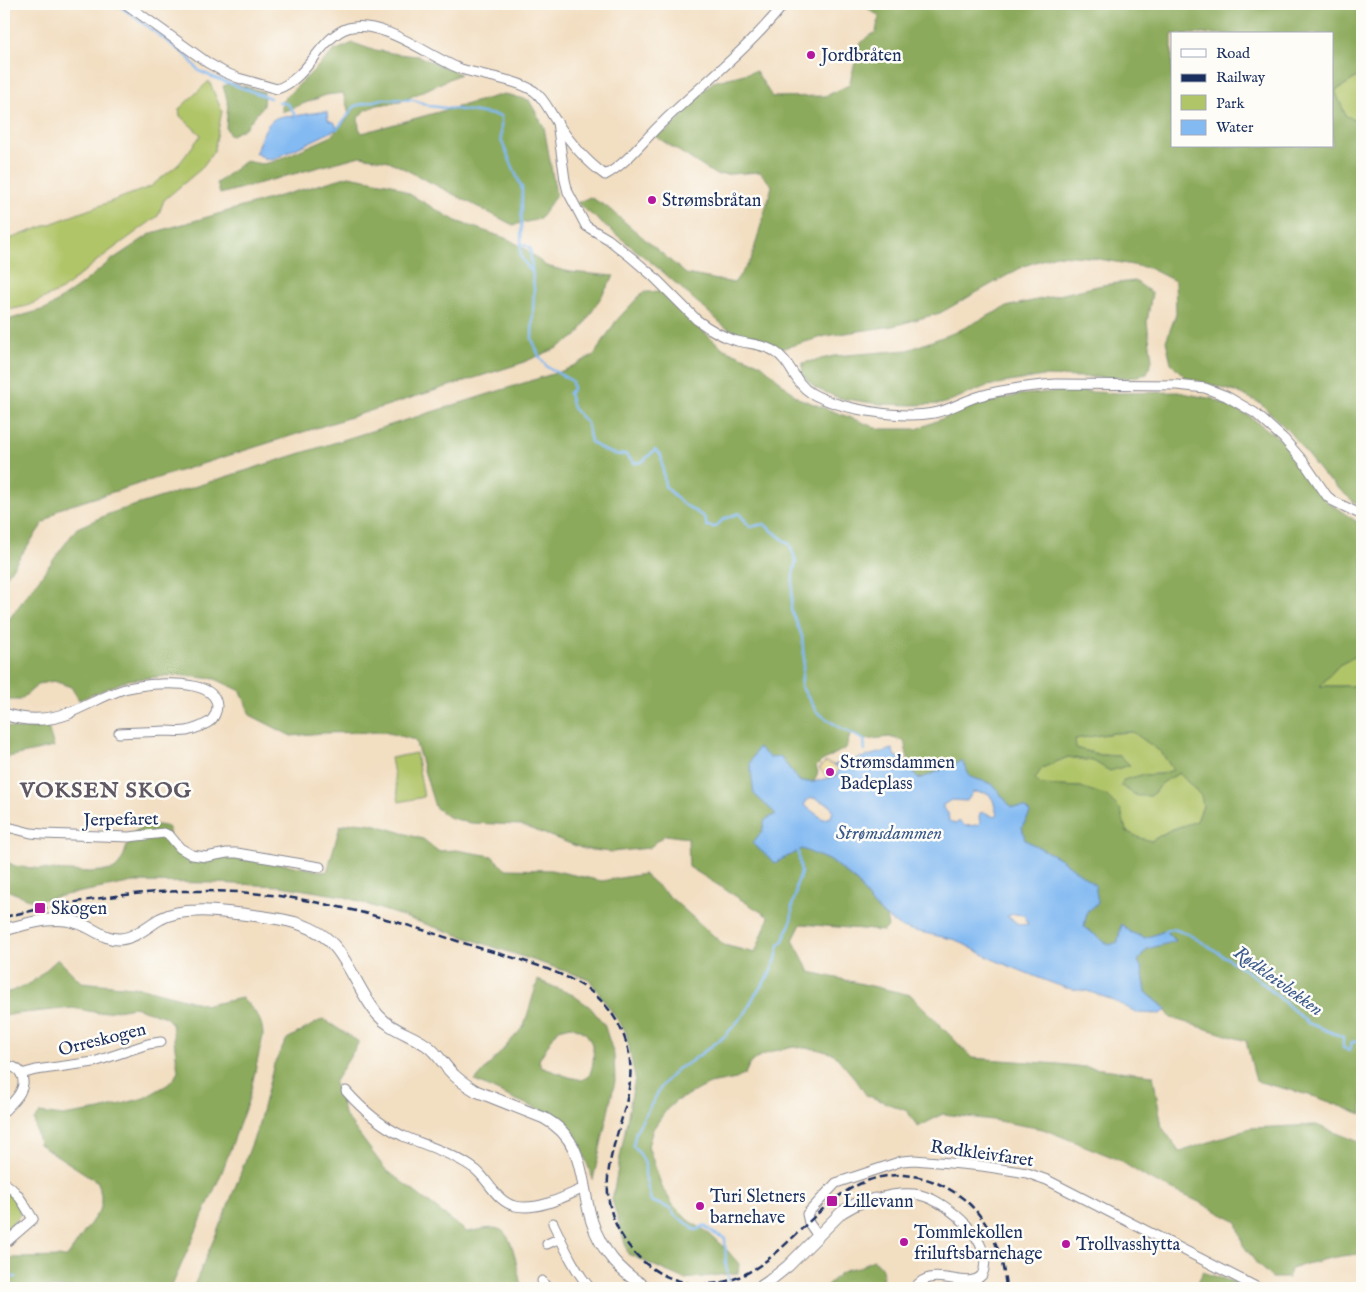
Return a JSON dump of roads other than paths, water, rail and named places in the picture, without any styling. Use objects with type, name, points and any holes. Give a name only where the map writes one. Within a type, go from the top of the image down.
[{"type":"street","points":[[126,4],[208,63],[238,78],[277,89],[294,80],[331,39],[348,28],[370,28],[385,32],[460,68],[510,82],[533,91],[546,103],[557,122],[579,150],[592,165],[605,175],[615,169],[756,34],[784,4]]},
{"type":"street","points":[[557,122],[568,192],[586,226],[608,239],[632,258],[697,320],[712,330],[736,340],[767,347],[779,354],[794,376],[810,392],[835,403],[854,408],[911,415],[940,412],[981,396],[1042,385],[1167,385],[1205,388],[1226,396],[1255,413],[1292,448],[1327,496],[1333,501],[1362,515]]},
{"type":"street","points":[[4,714],[19,718],[54,718],[120,690],[159,684],[201,687],[210,692],[215,698],[217,705],[213,718],[187,731],[119,733]]},
{"type":"street","name":"Jerpefaret","points":[[4,826],[31,833],[53,835],[129,837],[164,833],[170,836],[185,852],[197,856],[206,857],[227,852],[320,867]]},
{"type":"street","points":[[4,930],[60,919],[76,922],[110,938],[119,940],[134,936],[162,918],[172,914],[210,911],[280,919],[306,926],[317,932],[335,946],[354,974],[371,1005],[390,1026],[428,1046],[454,1075],[476,1091],[544,1118],[557,1126],[572,1144],[580,1164],[592,1223],[603,1246],[627,1274],[648,1288]]},
{"type":"street","name":"Orreskogen","points":[[21,1074],[36,1070],[94,1062],[148,1044],[161,1042]]},
{"type":"street","points":[[4,1065],[15,1068],[21,1074],[23,1084],[21,1091],[14,1101],[4,1111]]},
{"type":"street","points":[[346,1091],[370,1113],[394,1131],[464,1162],[477,1171],[495,1192],[511,1205],[523,1208],[542,1204],[584,1188]]},
{"type":"street","name":"Rødkleivfaret","points":[[818,1236],[809,1223],[807,1214],[836,1183],[907,1160],[972,1165],[1027,1173],[1047,1180],[1258,1288]]},
{"type":"street","points":[[4,1183],[12,1188],[33,1219],[4,1244]]},
{"type":"street","points":[[759,1288],[782,1271],[847,1208],[892,1195],[909,1194],[937,1201],[964,1222],[980,1246],[984,1267],[981,1277],[974,1285],[965,1288],[926,1280],[919,1283],[915,1288]]},
{"type":"street","points":[[554,1223],[570,1260],[590,1288]]},
{"type":"street","points":[[547,1244],[560,1238]]},
{"type":"water","points":[[327,112],[328,120],[335,123],[337,129],[272,160],[256,153],[264,132],[274,119]]},
{"type":"water","name":"Strømsdammen","points":[[758,747],[770,758],[780,757],[800,782],[814,782],[836,776],[839,769],[834,765],[893,749],[894,755],[909,763],[918,779],[962,761],[970,777],[992,784],[1011,807],[1025,808],[1030,813],[1022,827],[1025,840],[1061,859],[1095,885],[1098,903],[1087,912],[1084,927],[1109,945],[1118,942],[1121,924],[1130,932],[1145,938],[1165,931],[1176,941],[1147,949],[1138,961],[1142,969],[1146,992],[1167,1010],[1160,1014],[1138,1013],[1110,999],[1087,991],[1066,988],[1044,980],[992,959],[956,940],[902,928],[871,903],[857,882],[831,861],[802,849],[775,863],[752,843],[762,832],[765,820],[776,814],[754,794],[750,763]],"holes":[[[973,792],[988,793],[993,800],[997,815],[994,817],[984,812],[980,813],[980,823],[977,825],[965,826],[960,821],[955,824],[949,821],[948,813],[943,808],[943,805],[951,800],[967,801]],[[814,798],[830,805],[833,811],[831,817],[823,819],[804,805],[808,799]],[[1014,914],[1024,915],[1028,924],[1020,925],[1007,916]]]},
{"type":"waterway","points":[[117,4],[187,56],[199,71],[270,98]]},
{"type":"waterway","points":[[337,129],[355,106],[382,99],[414,100],[430,106],[501,116],[501,140],[522,188],[521,243],[530,248],[534,289],[532,339],[539,356],[547,367],[572,381],[573,389],[569,393],[573,408],[587,423],[591,442],[603,450],[621,455],[625,454],[634,463],[642,462],[655,450],[661,455],[665,486],[682,503],[704,517],[707,526],[715,527],[724,519],[739,513],[750,527],[764,524],[790,545],[796,561],[793,574],[791,610],[802,636],[804,659],[801,686],[817,712],[837,726],[864,740],[865,751]]},
{"type":"waterway","points":[[279,102],[288,104],[296,116]]},
{"type":"waterway","points":[[521,244],[521,257],[531,271]]},
{"type":"waterway","points":[[729,1281],[726,1266],[725,1238],[703,1226],[697,1230],[693,1229],[675,1216],[671,1209],[651,1201],[645,1175],[645,1164],[633,1146],[636,1131],[663,1084],[677,1069],[690,1062],[725,1036],[746,1012],[769,975],[776,959],[779,945],[783,941],[790,924],[796,886],[801,873],[798,850]]},
{"type":"waterway","name":"Rødkleivbekken","points":[[1165,931],[1173,929],[1188,934],[1210,947],[1257,978],[1308,1023],[1343,1037],[1343,1048],[1350,1050],[1352,1042],[1362,1041]]},
{"type":"waterway","points":[[4,1277],[16,1277]]},
{"type":"railway","points":[[4,917],[53,906],[126,895],[176,891],[263,894],[294,898],[363,913],[518,959],[560,974],[586,988],[605,1005],[615,1019],[626,1042],[630,1064],[629,1086],[613,1150],[608,1194],[613,1217],[622,1236],[634,1252],[649,1266],[673,1279],[686,1283],[725,1282],[752,1270],[775,1253],[819,1212],[843,1194],[869,1180],[907,1175],[929,1180],[943,1186],[957,1194],[977,1212],[992,1235],[997,1248],[1006,1288]]},
{"type":"place","name":"Jordbråten","points":[[811,55]]},
{"type":"place","name":"Strømsbråtan","points":[[652,200]]},
{"type":"place","name":"Strømsdammen Badeplass","points":[[830,772]]},
{"type":"place","name":"Skogen","points":[[40,908]]},
{"type":"place","name":"Lillevann","points":[[832,1201]]},
{"type":"place","name":"Turi Sletners barnehave","points":[[700,1206]]},
{"type":"place","name":"Tommlekollen friluftsbarnehage","points":[[904,1242]]},
{"type":"place","name":"Trollvasshytta","points":[[1066,1244]]},
{"type":"district","name":"VOKSEN SKOG","points":[[106,789]]}]
